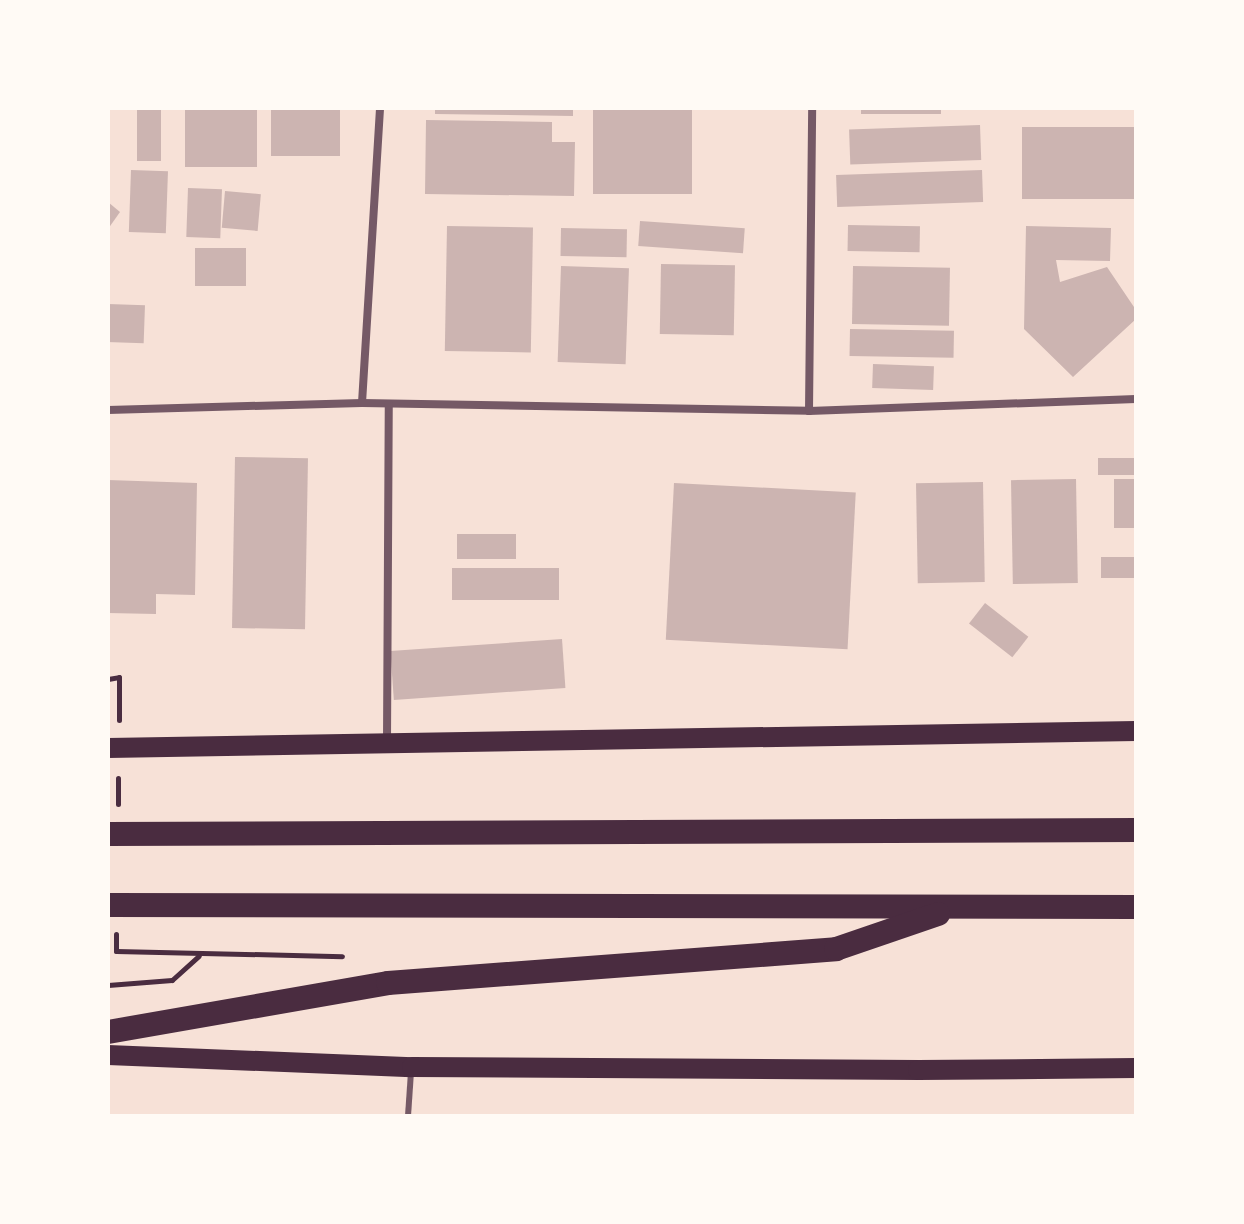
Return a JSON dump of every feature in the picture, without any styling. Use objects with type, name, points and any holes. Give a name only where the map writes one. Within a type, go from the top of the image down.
[{"type":"highway","points":[[108,834],[1136,830]]},
{"type":"highway","points":[[108,905],[1136,907]]},
{"type":"highway","points":[[110,1053],[388,983],[836,949],[958,907]]},
{"type":"main road","points":[[108,748],[1136,731]]},
{"type":"main road","points":[[110,1053],[412,1067],[1136,1068]]},
{"type":"street","points":[[362,403],[380,108]]},
{"type":"street","points":[[809,411],[812,108]]},
{"type":"street","points":[[108,410],[362,403],[809,411],[1136,399]]},
{"type":"street","points":[[387,742],[389,404]]},
{"type":"lane","points":[[408,1116],[412,1067]]},
{"type":"path","points":[[108,679],[119,677]]},
{"type":"path","points":[[116,951],[359,956]]},
{"type":"path","points":[[108,985],[172,980],[200,955]]},
{"type":"building","points":[[137,108],[161,108],[161,161],[137,161]]},
{"type":"building","points":[[185,108],[257,108],[257,167],[185,167]]},
{"type":"building","points":[[271,108],[340,108],[340,156],[271,156]]},
{"type":"building","points":[[435,108],[573,108],[573,116],[435,114]]},
{"type":"building","points":[[593,108],[692,108],[692,194],[593,194]]},
{"type":"building","points":[[861,108],[941,108],[941,114],[861,114]]},
{"type":"building","points":[[426,120],[552,122],[552,142],[575,142],[574,196],[425,194]]},
{"type":"building","points":[[980,125],[981,160],[850,165],[849,130]]},
{"type":"building","points":[[1022,127],[1136,127],[1136,199],[1022,199]]},
{"type":"building","points":[[131,170],[168,171],[166,233],[129,232]]},
{"type":"building","points":[[982,170],[983,202],[837,207],[836,175]]},
{"type":"building","points":[[188,188],[222,189],[220,238],[186,237]]},
{"type":"building","points":[[225,191],[261,194],[258,231],[222,228]]},
{"type":"building","points":[[108,202],[120,212],[108,229]]},
{"type":"building","points":[[640,221],[745,228],[743,253],[638,246]]},
{"type":"building","points":[[848,225],[920,226],[920,252],[848,251]]},
{"type":"building","points":[[447,226],[533,228],[531,352],[445,351]]},
{"type":"building","points":[[1026,226],[1111,228],[1110,261],[1056,260],[1060,282],[1107,267],[1136,310],[1136,319],[1073,377],[1024,329]]},
{"type":"building","points":[[561,228],[627,229],[627,257],[561,256]]},
{"type":"building","points":[[195,248],[246,248],[246,286],[195,286]]},
{"type":"building","points":[[661,264],[735,265],[734,335],[660,334]]},
{"type":"building","points":[[561,266],[629,268],[626,364],[558,362]]},
{"type":"building","points":[[853,266],[950,268],[949,326],[852,324]]},
{"type":"building","points":[[108,304],[145,305],[144,343],[108,342]]},
{"type":"building","points":[[850,329],[954,331],[954,358],[850,356]]},
{"type":"building","points":[[873,364],[934,366],[933,390],[872,388]]},
{"type":"building","points":[[235,457],[308,458],[305,629],[232,628]]},
{"type":"building","points":[[1098,458],[1136,458],[1136,475],[1098,475]]},
{"type":"building","points":[[1076,479],[1078,583],[1013,584],[1011,480]]},
{"type":"building","points":[[1114,479],[1136,479],[1136,528],[1114,528]]},
{"type":"building","points":[[108,480],[197,483],[195,595],[156,594],[156,614],[108,613]]},
{"type":"building","points":[[983,482],[985,582],[918,583],[916,483]]},
{"type":"building","points":[[674,483],[856,493],[848,649],[666,640]]},
{"type":"building","points":[[457,534],[516,534],[516,559],[457,559]]},
{"type":"building","points":[[1101,557],[1136,557],[1136,578],[1101,578]]},
{"type":"building","points":[[452,568],[559,568],[559,600],[452,600]]},
{"type":"building","points":[[985,603],[1028,637],[1012,657],[969,623]]},
{"type":"building","points":[[562,639],[565,688],[394,700],[390,651]]}]
